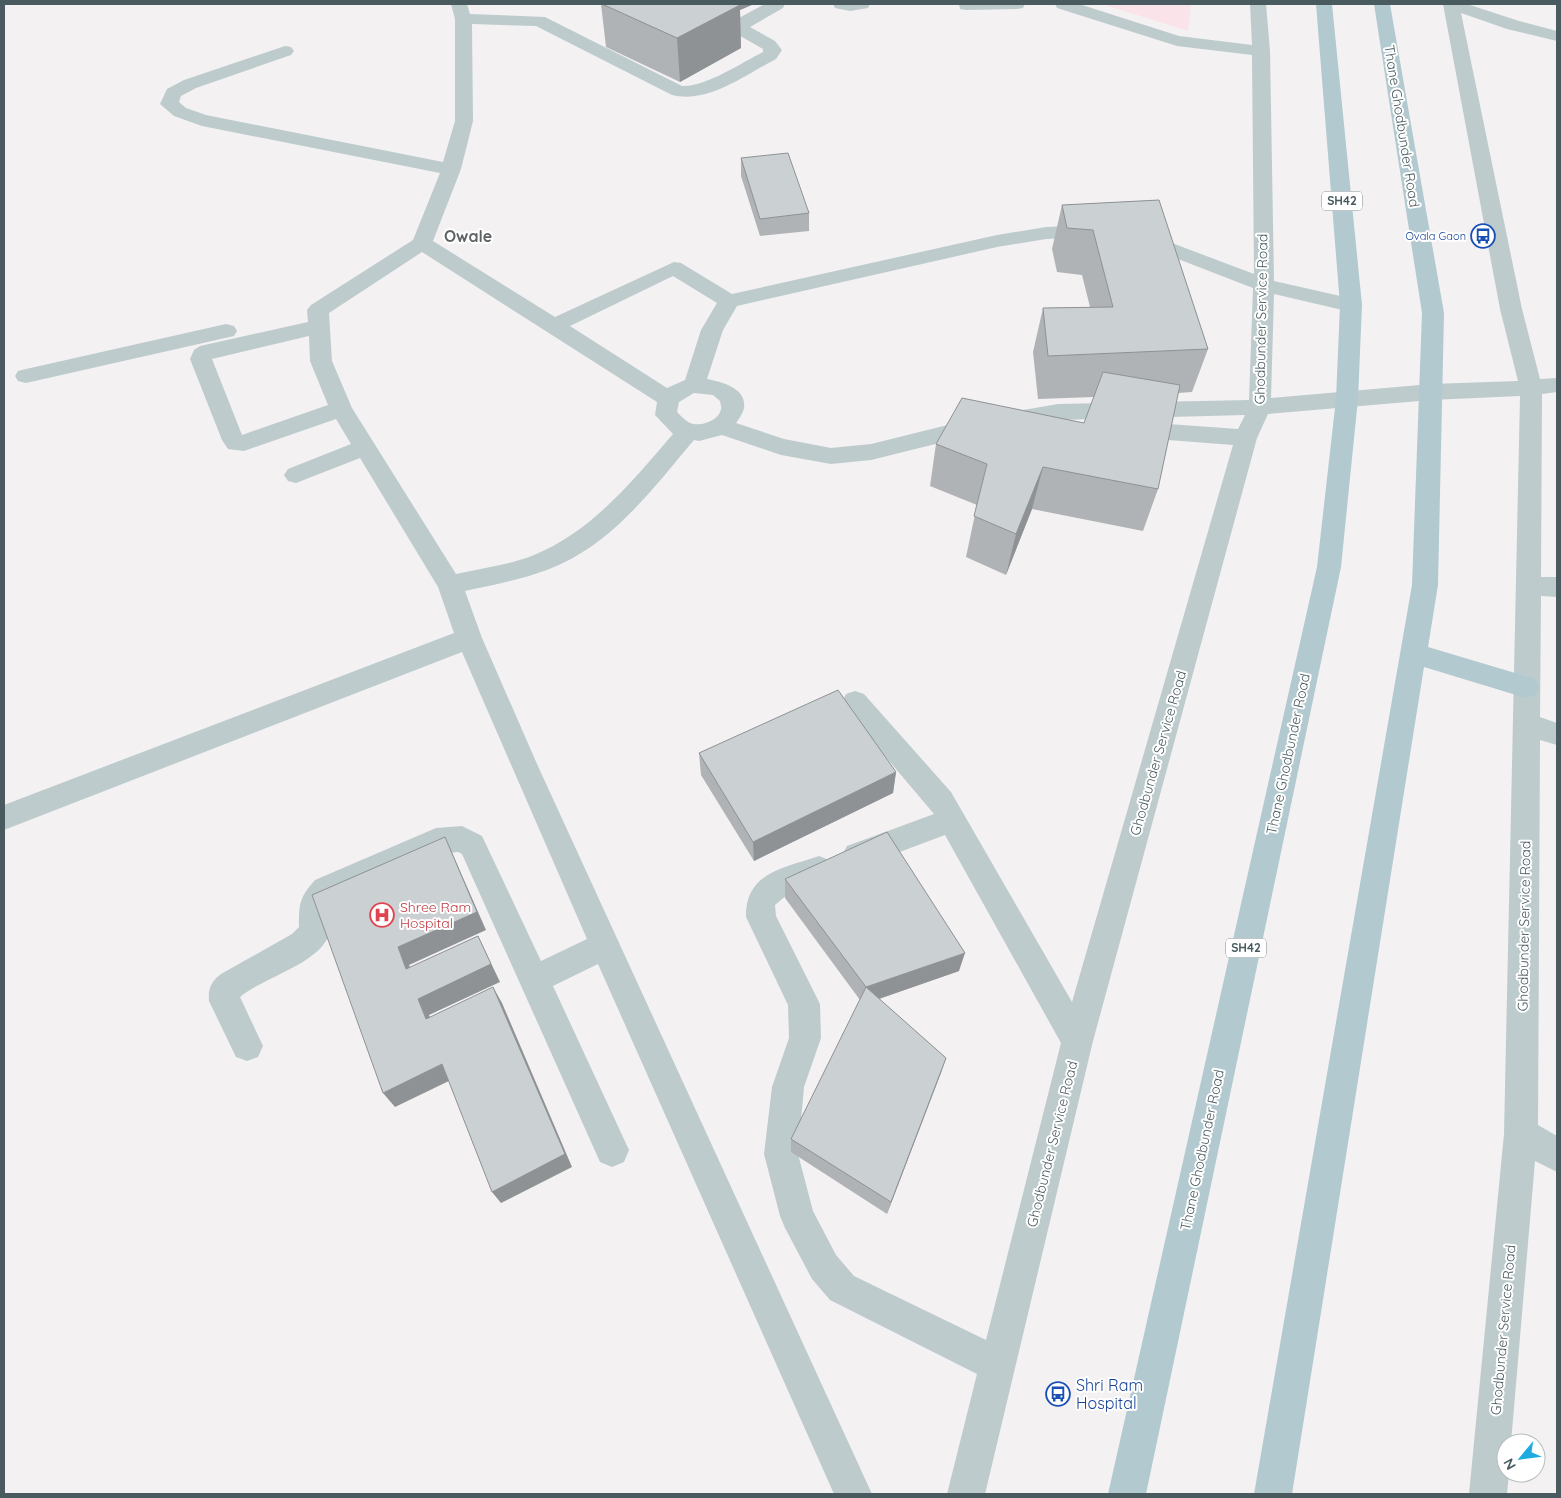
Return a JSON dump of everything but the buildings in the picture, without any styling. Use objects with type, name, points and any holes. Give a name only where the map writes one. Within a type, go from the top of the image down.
[{"type":"main road","name":"Thane Ghodbunder Road","points":[[1128,1494],[1329,567],[1348,399],[1351,305],[1324,4]]},
{"type":"main road","name":"Thane Ghodbunder Road","points":[[1274,1494],[1425,585],[1433,313],[1382,4]]},
{"type":"main road","points":[[1413,653],[1526,687]]},
{"type":"street","points":[[341,409],[244,443],[236,443],[233,440],[201,359],[202,354],[318,318],[422,243],[451,169],[464,121],[461,12],[539,21],[678,90],[693,92],[712,85],[770,55],[773,50],[768,45],[741,29],[743,23],[777,4]]},
{"type":"street","points":[[841,4],[850,6],[862,4]]},
{"type":"street","points":[[966,6],[1017,4]]},
{"type":"street","points":[[1063,4],[1168,39],[1260,51]]},
{"type":"street","name":"Ghodbunder Service Road","points":[[966,1494],[1077,1041],[1246,438],[1260,408],[1264,285],[1258,4]]},
{"type":"street","points":[[1452,4],[1513,25],[1557,36]]},
{"type":"street","name":"Ghodbunder Service Road","points":[[1452,4],[1511,309],[1544,386],[1528,586],[1521,1134],[1488,1494]]},
{"type":"street","points":[[584,45],[600,37]]},
{"type":"street","points":[[285,51],[190,84],[173,93],[169,104],[180,112],[202,120],[451,169]]},
{"type":"street","points":[[553,326],[674,268],[729,301],[997,241],[1046,232],[1117,231],[1264,285],[1351,305]]},
{"type":"street","points":[[422,243],[478,276],[668,399]]},
{"type":"street","points":[[694,385],[712,330],[729,301]]},
{"type":"street","points":[[26,376],[318,318]]},
{"type":"street","points":[[318,318],[320,361],[341,409],[450,585],[469,638],[523,764],[853,1494]]},
{"type":"street","points":[[694,385],[715,388],[724,392],[730,398],[733,405],[733,413],[722,426],[701,432],[689,431],[679,428],[666,415],[668,399],[684,388],[694,385]]},
{"type":"street","points":[[722,426],[781,447],[831,456],[871,452],[976,426],[1058,412],[1260,408],[1431,392],[1544,386]]},
{"type":"street","points":[[1050,437],[1058,412]]},
{"type":"street","points":[[450,585],[510,571],[553,558],[592,534],[634,493],[689,431]]},
{"type":"street","points":[[1168,432],[1246,438]]},
{"type":"street","points":[[296,475],[365,447]]},
{"type":"street","points":[[1528,586],[1557,587]]},
{"type":"street","points":[[4,818],[469,638]]},
{"type":"street","points":[[855,702],[941,801],[1077,1041]]},
{"type":"street","points":[[1526,724],[1557,734]]},
{"type":"street","points":[[952,820],[772,886],[760,901],[762,917],[804,1004],[805,1038],[788,1087],[781,1154],[797,1216],[824,1267],[842,1288],[998,1365]]},
{"type":"street","points":[[247,1046],[225,1001],[224,991],[232,984],[302,944],[314,933],[314,902],[325,889],[436,841],[462,839],[472,845],[612,1150]]},
{"type":"street","points":[[534,980],[605,946]]},
{"type":"street","points":[[1521,1134],[1557,1155]]},
{"type":"shaded area","points":[[1109,4],[1191,4],[1188,31],[1108,6]]},
{"type":"place","name":"Ovala Gaon","points":[[1483,236]]},
{"type":"place","name":"Shree Ram Hospital","points":[[382,915]]},
{"type":"place","name":"Shri Ram Hospital","points":[[1058,1394]]},
{"type":"district","name":"Owale","points":[[468,236]]}]
